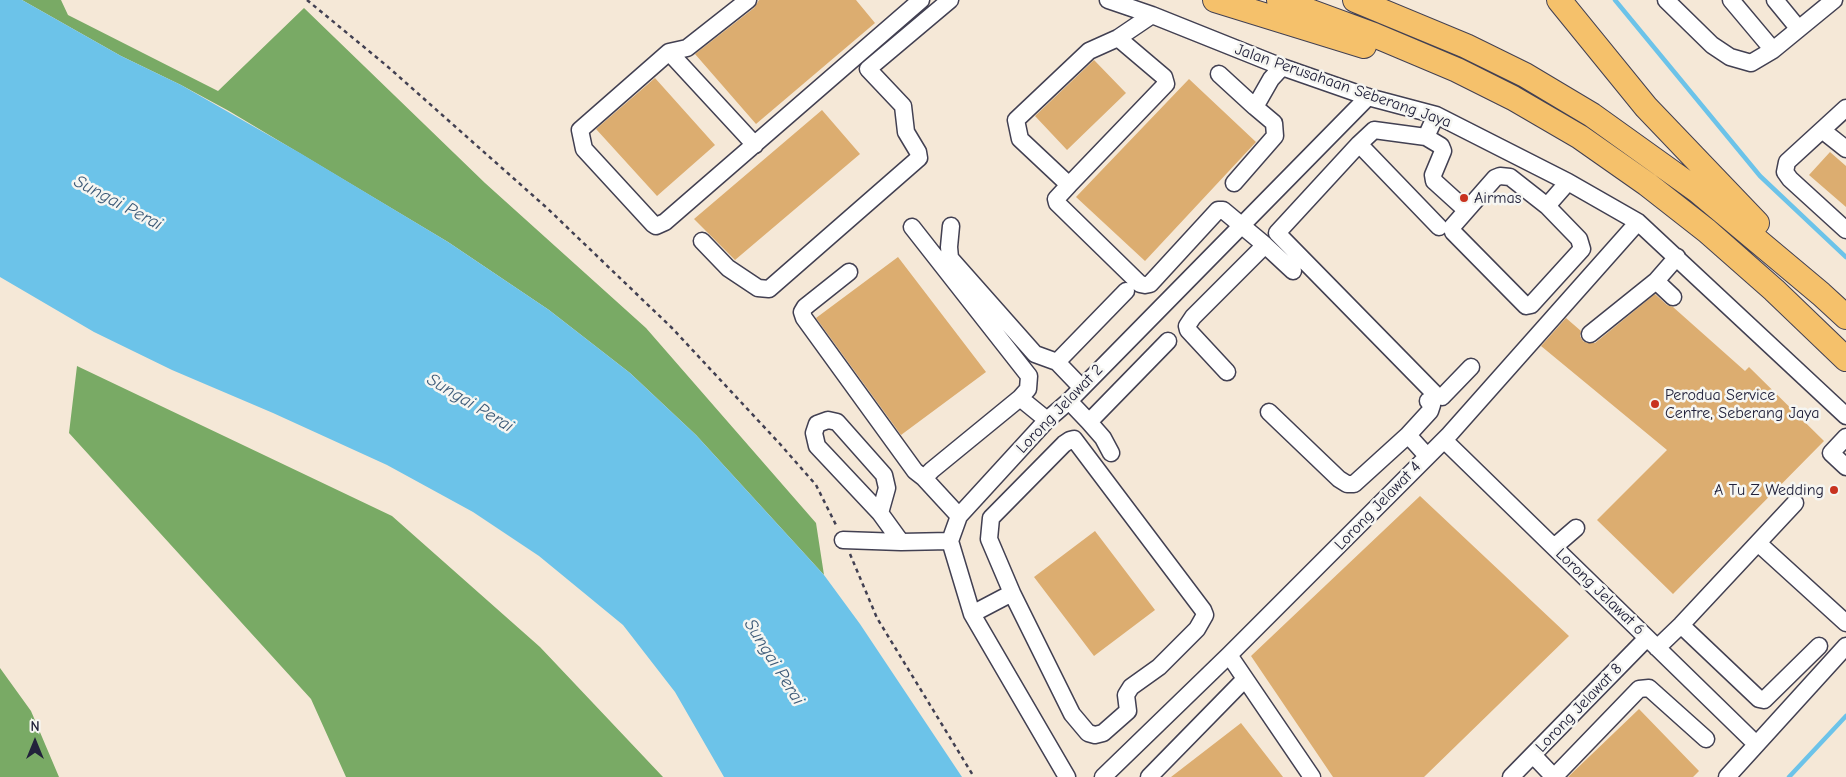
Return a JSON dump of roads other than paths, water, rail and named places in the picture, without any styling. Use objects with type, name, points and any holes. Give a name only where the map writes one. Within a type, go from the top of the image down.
[{"type":"highway","points":[[1215,0],[1334,38],[1457,70]]},
{"type":"highway","points":[[1279,0],[1374,35],[1457,70],[1513,98],[1580,137],[1707,231],[1774,290],[1846,359]]},
{"type":"highway","points":[[1356,0],[1466,46],[1525,76],[1592,116],[1698,191],[1846,317]]},
{"type":"highway","points":[[1407,0],[1412,7],[1466,46]]},
{"type":"highway","points":[[1559,0],[1646,107],[1760,226],[1821,294]]},
{"type":"street","points":[[748,0],[687,48],[669,52],[580,130],[584,149],[652,224],[656,226],[665,222],[920,0]]},
{"type":"street","points":[[702,241],[728,268],[758,288],[769,289],[920,158],[906,132],[903,106],[868,69],[950,0]]},
{"type":"street","name":"Jalan Perusahaan Seberang Jaya","points":[[1108,0],[1152,15],[1282,67],[1368,97],[1436,115],[1568,182],[1638,222],[1846,416]]},
{"type":"street","points":[[1666,0],[1712,44],[1730,57],[1751,63],[1773,50],[1827,2]]},
{"type":"street","points":[[1731,0],[1773,50]]},
{"type":"street","points":[[1775,0],[1798,28]]},
{"type":"street","points":[[1069,186],[1020,139],[1016,120],[1089,51],[1118,38],[1152,15]]},
{"type":"street","points":[[1118,38],[1164,77],[1166,84],[1056,199],[1057,203],[1140,284],[1145,286],[1150,284],[1218,210],[1223,210],[1293,271]]},
{"type":"street","points":[[669,52],[755,144]]},
{"type":"street","points":[[1255,107],[1271,79],[1282,67]]},
{"type":"street","points":[[1219,74],[1274,123],[1274,136],[1234,183]]},
{"type":"street","name":"Lorong Jelawat 2","points":[[950,540],[959,516],[1047,420],[1068,401],[1368,97]]},
{"type":"street","points":[[1846,108],[1787,162],[1785,172],[1790,179],[1846,230]]},
{"type":"street","points":[[1426,137],[1436,115]]},
{"type":"street","points":[[1466,210],[1434,181],[1433,176],[1444,151],[1442,146],[1426,137],[1374,130],[1277,233],[1436,395],[1442,397],[1471,367]]},
{"type":"street","points":[[1822,130],[1846,149]]},
{"type":"street","points":[[1359,144],[1438,227]]},
{"type":"street","points":[[1500,176],[1510,177],[1547,206],[1579,239],[1582,249],[1531,305],[1526,306],[1453,232],[1452,227],[1494,178],[1500,176]]},
{"type":"street","points":[[1547,206],[1568,182]]},
{"type":"street","name":"Lorong Jelawat 4","points":[[1103,777],[1229,655],[1444,440],[1638,222]]},
{"type":"street","points":[[951,226],[948,247],[950,258],[1035,354],[1057,362],[1081,387]]},
{"type":"street","points":[[912,227],[1029,376],[1028,389],[1020,398],[924,478]]},
{"type":"street","points":[[1227,372],[1188,330],[1187,326],[1193,317],[1264,245]]},
{"type":"street","points":[[1590,334],[1656,281],[1677,257]]},
{"type":"street","points":[[849,272],[805,307],[802,312],[804,318],[915,470],[959,516]]},
{"type":"street","points":[[1656,281],[1673,297]]},
{"type":"street","points":[[1057,362],[1126,291]]},
{"type":"street","points":[[1089,422],[1168,341]]},
{"type":"street","points":[[1020,398],[1047,420]]},
{"type":"street","points":[[1068,401],[1089,422],[1111,453]]},
{"type":"street","points":[[1269,412],[1339,479],[1347,484],[1354,484],[1408,435],[1430,411],[1432,406],[1428,401]]},
{"type":"street","points":[[880,513],[887,488],[884,475],[837,422],[828,420],[817,424],[814,433],[817,446],[880,513],[901,542]]},
{"type":"street","points":[[1408,435],[1427,456]]},
{"type":"street","points":[[1846,437],[1831,452],[1846,467]]},
{"type":"street","points":[[1074,439],[1204,610],[1205,615],[1197,629],[1159,667],[1131,687],[1126,695],[1128,711],[1103,733],[1095,735],[1088,733],[1072,714],[1012,593],[989,539],[991,518],[1064,444],[1074,439]]},
{"type":"street","name":"Lorong Jelawat 6","points":[[1444,440],[1756,744]]},
{"type":"street","name":"Lorong Jelawat 8","points":[[1511,777],[1652,643],[1681,625],[1795,503]]},
{"type":"street","points":[[1554,547],[1576,528]]},
{"type":"street","points":[[843,540],[901,542],[950,540],[972,614],[1067,777]]},
{"type":"street","points":[[1758,543],[1846,623]]},
{"type":"street","points":[[972,614],[1012,593]]},
{"type":"street","points":[[1681,625],[1759,699],[1764,700],[1819,646]]},
{"type":"street","points":[[1727,777],[1846,646]]},
{"type":"street","points":[[1229,655],[1312,777]]},
{"type":"street","points":[[1150,777],[1245,679]]},
{"type":"street","points":[[1533,755],[1554,777],[1640,689],[1649,688],[1706,739]]},
{"type":"water","name":"Sungai Perai","points":[[0,0],[22,0],[121,56],[181,85],[300,153],[448,242],[549,310],[630,373],[696,435],[824,575],[860,624],[962,777],[724,777],[675,692],[623,625],[539,556],[473,512],[387,465],[172,370],[94,332],[0,277]]},
{"type":"waterway","points":[[1615,0],[1760,176],[1846,257]]},
{"type":"waterway","points":[[1789,777],[1846,716]]},
{"type":"place","name":"Airmas","points":[[1464,198]]},
{"type":"place","name":"Perodua Service Centre, Seberang Jaya","points":[[1655,404]]},
{"type":"place","name":"A Tu Z Wedding","points":[[1834,490]]}]
